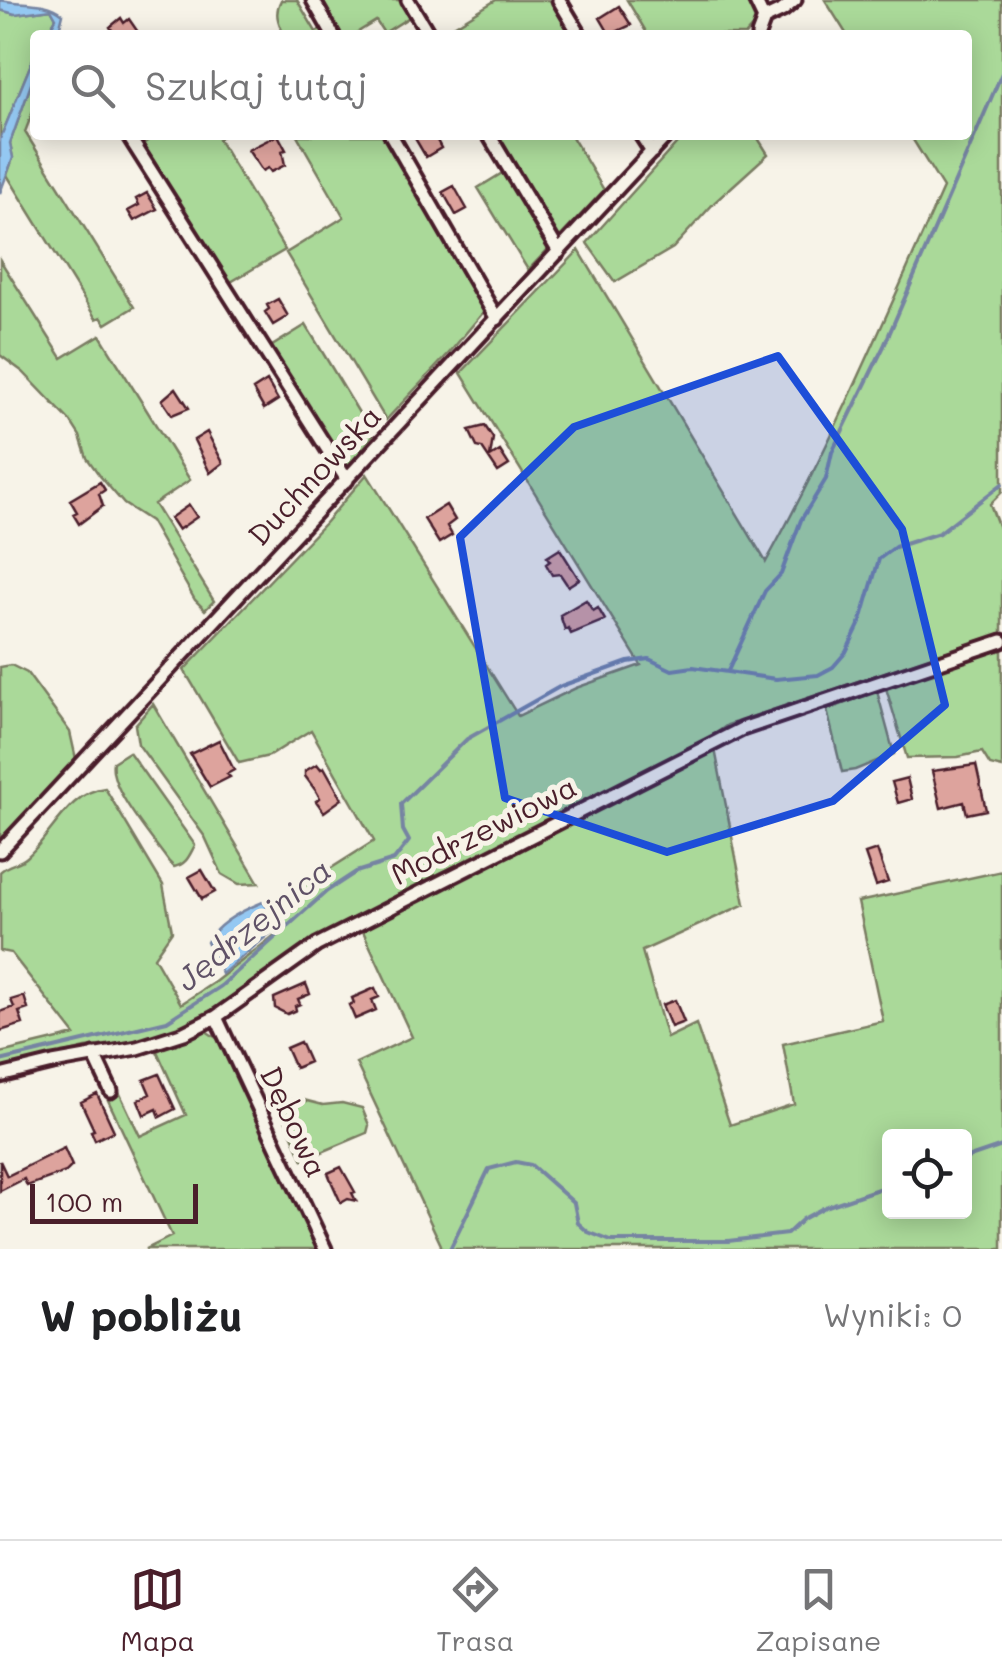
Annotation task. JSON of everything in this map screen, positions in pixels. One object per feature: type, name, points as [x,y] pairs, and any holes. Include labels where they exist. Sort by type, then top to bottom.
[{"type":"street","points":[[313,0],[330,30]]},
{"type":"street","points":[[408,0],[425,30]]},
{"type":"street","points":[[559,0],[577,30]]},
{"type":"street","points":[[755,0],[764,19]]},
{"type":"street","points":[[760,30],[764,19],[795,0]]},
{"type":"street","points":[[131,140],[347,480]]},
{"type":"street","points":[[394,140],[498,319]]},
{"type":"street","points":[[492,140],[559,252]]},
{"type":"street","points":[[644,140],[652,152]]},
{"type":"street","name":"Duchnowska","points":[[0,851],[663,140]]},
{"type":"street","name":"Modrzewiowa","points":[[0,1076],[163,1041],[216,1017],[317,945],[731,734],[1002,641]]},
{"type":"street","name":"Dębowa","points":[[216,1017],[325,1249]]},
{"type":"street","points":[[94,1055],[111,1091]]},
{"type":"highlighted area","points":[[778,356],[902,529],[945,705],[833,801],[667,852],[505,798],[460,537],[574,427]]},
{"type":"green space","points":[[281,0],[297,0],[315,30],[282,30],[278,9]]},
{"type":"green space","points":[[319,0],[401,0],[411,16],[389,30],[382,30],[376,21],[361,30],[336,30]]},
{"type":"green space","points":[[496,0],[550,0],[568,30],[447,30]]},
{"type":"green space","points":[[627,0],[748,0],[757,15],[750,30],[645,30]]},
{"type":"green space","points":[[825,0],[1002,0],[1002,492],[990,504],[1002,536],[1002,633],[727,725],[703,743],[404,891],[300,950],[192,1023],[158,1038],[86,1048],[0,1069],[0,1053],[75,1035],[11,953],[0,951],[0,872],[27,857],[81,797],[105,788],[163,885],[172,931],[154,957],[181,1004],[285,927],[273,905],[374,841],[311,730],[269,756],[239,763],[184,670],[367,474],[518,716],[576,688],[641,665],[461,373],[579,250],[766,562],[837,424],[943,188],[913,140],[972,140],[972,30],[844,30]]},
{"type":"green space","points":[[51,9],[56,18],[49,30],[30,30],[30,66],[0,139],[0,10],[15,14]]},
{"type":"green space","points":[[30,87],[30,119],[25,132],[134,307],[106,324],[101,317],[96,319],[7,175],[13,158],[10,143]]},
{"type":"green space","points":[[149,140],[219,140],[285,250],[229,283],[143,144]]},
{"type":"green space","points":[[300,140],[388,140],[486,309],[386,420],[286,253],[344,217]]},
{"type":"green space","points":[[495,140],[574,140],[604,190],[556,241]]},
{"type":"green space","points":[[680,140],[759,140],[768,154],[715,202],[673,248],[615,282],[587,243]]},
{"type":"green space","points":[[504,172],[550,247],[528,270],[478,188]]},
{"type":"green space","points":[[0,260],[62,358],[100,335],[190,480],[154,504],[214,601],[205,610],[195,600],[150,521],[124,504],[87,458],[71,422],[23,372],[0,355]]},
{"type":"green space","points":[[306,325],[373,436],[347,468],[342,466],[269,348]]},
{"type":"green space","points":[[1002,649],[1002,768],[990,765],[982,752],[958,757],[907,758],[886,688]]},
{"type":"green space","points":[[11,665],[27,673],[70,732],[76,759],[0,840],[0,667]]},
{"type":"green space","points":[[877,691],[894,754],[842,772],[827,710]]},
{"type":"green space","points":[[153,704],[259,883],[239,884],[222,874],[205,837],[138,744],[135,725]]},
{"type":"green space","points":[[715,749],[745,904],[642,951],[667,1038],[696,1024],[730,1125],[794,1104],[783,1044],[883,1021],[858,902],[1002,871],[1002,1249],[440,1249],[356,1063],[412,1037],[362,929],[424,895],[515,854]]},
{"type":"green space","points":[[129,752],[195,845],[178,866],[169,862],[117,785],[113,762]]},
{"type":"green space","points":[[203,1029],[218,1039],[317,1249],[146,1249],[172,1236],[108,1100],[120,1094],[140,1136],[186,1115],[157,1051]]},
{"type":"green space","points":[[296,1098],[362,1108],[369,1125],[367,1133],[303,1160],[285,1119],[287,1102]]},
{"type":"water","points":[[0,0],[41,5],[56,10],[63,14],[59,30],[49,30],[56,18],[51,9],[15,14],[0,10]]},
{"type":"water","points":[[30,66],[30,87],[10,143],[13,158],[0,193],[0,139]]},
{"type":"water","points":[[263,902],[275,929],[222,974],[207,942],[224,923]]},
{"type":"building","points":[[619,6],[631,25],[607,30],[600,18]]},
{"type":"building","points":[[121,18],[124,23],[129,19],[137,30],[112,30],[110,27]]},
{"type":"building","points":[[268,140],[281,140],[286,150],[282,151],[285,165],[271,172],[268,168],[262,171],[248,150]]},
{"type":"building","points":[[416,140],[437,140],[441,148],[426,157]]},
{"type":"building","points":[[454,186],[467,209],[456,215],[443,192]]},
{"type":"building","points":[[147,193],[157,209],[134,221],[128,211],[139,205],[136,199]]},
{"type":"building","points":[[278,299],[288,316],[273,325],[265,312],[269,309],[267,305]]},
{"type":"building","points":[[267,381],[278,400],[264,409],[253,390]]},
{"type":"building","points":[[176,388],[189,408],[172,415],[162,400]]},
{"type":"building","points":[[485,426],[493,438],[490,457],[500,451],[509,465],[498,472],[482,448],[477,447],[469,430]]},
{"type":"building","points":[[207,432],[223,463],[210,473],[194,440]]},
{"type":"building","points":[[100,482],[105,490],[99,494],[103,506],[79,524],[70,500]]},
{"type":"building","points":[[189,505],[197,517],[178,530],[170,518]]},
{"type":"building","points":[[446,505],[455,520],[447,526],[452,535],[439,543],[424,519]]},
{"type":"building","points":[[560,549],[579,579],[568,586],[560,574],[552,575],[546,564],[550,561],[547,557]]},
{"type":"building","points":[[586,600],[593,611],[598,608],[605,620],[571,634],[568,628],[565,630],[560,615]]},
{"type":"building","points":[[219,740],[234,770],[227,774],[230,777],[210,787],[190,754]]},
{"type":"building","points":[[317,764],[321,769],[324,767],[342,799],[324,812],[305,776],[305,771]]},
{"type":"building","points":[[976,765],[986,810],[967,814],[964,802],[941,808],[932,771]]},
{"type":"building","points":[[907,778],[912,799],[898,803],[892,782]]},
{"type":"building","points":[[877,850],[888,882],[876,886],[865,854]]},
{"type":"building","points":[[202,870],[215,892],[202,899],[189,877]]},
{"type":"building","points":[[306,984],[310,994],[298,999],[296,1010],[287,1014],[275,1008],[274,998]]},
{"type":"building","points":[[375,988],[379,997],[372,1000],[376,1010],[355,1019],[349,1005],[354,1003],[352,998]]},
{"type":"building","points":[[24,996],[28,1009],[19,1012],[23,1024],[0,1031],[0,1012],[14,1007],[11,1000]]},
{"type":"building","points":[[675,1000],[684,1022],[671,1027],[662,1005]]},
{"type":"building","points":[[300,1042],[309,1062],[295,1068],[286,1048]]},
{"type":"building","points":[[159,1074],[175,1109],[160,1117],[157,1109],[144,1115],[138,1100],[150,1094],[144,1080]]},
{"type":"building","points":[[97,1094],[114,1131],[95,1140],[81,1102]]},
{"type":"building","points":[[64,1148],[72,1166],[66,1172],[27,1186],[24,1179],[0,1191],[0,1161],[7,1176]]},
{"type":"building","points":[[341,1167],[356,1201],[348,1199],[341,1203],[332,1183],[328,1173]]},
{"type":"waterway","points":[[728,671],[765,591],[781,574],[801,520],[826,479],[832,452],[884,346],[1002,73]]},
{"type":"waterway","name":"Jędrzejnica","points":[[0,1061],[167,1021],[221,986],[327,891],[356,872],[394,860],[409,841],[403,830],[401,804],[467,739],[561,686],[628,662],[649,659],[672,670],[693,667],[776,679],[818,675],[833,667],[846,652],[861,621],[879,559],[895,547],[939,533],[1002,484]]},
{"type":"waterway","points":[[972,1156],[1002,1146]]},
{"type":"waterway","points":[[450,1249],[489,1169],[516,1162],[531,1165],[574,1203],[578,1223],[588,1232],[611,1241],[728,1241],[787,1234],[825,1207],[882,1188]]}]
